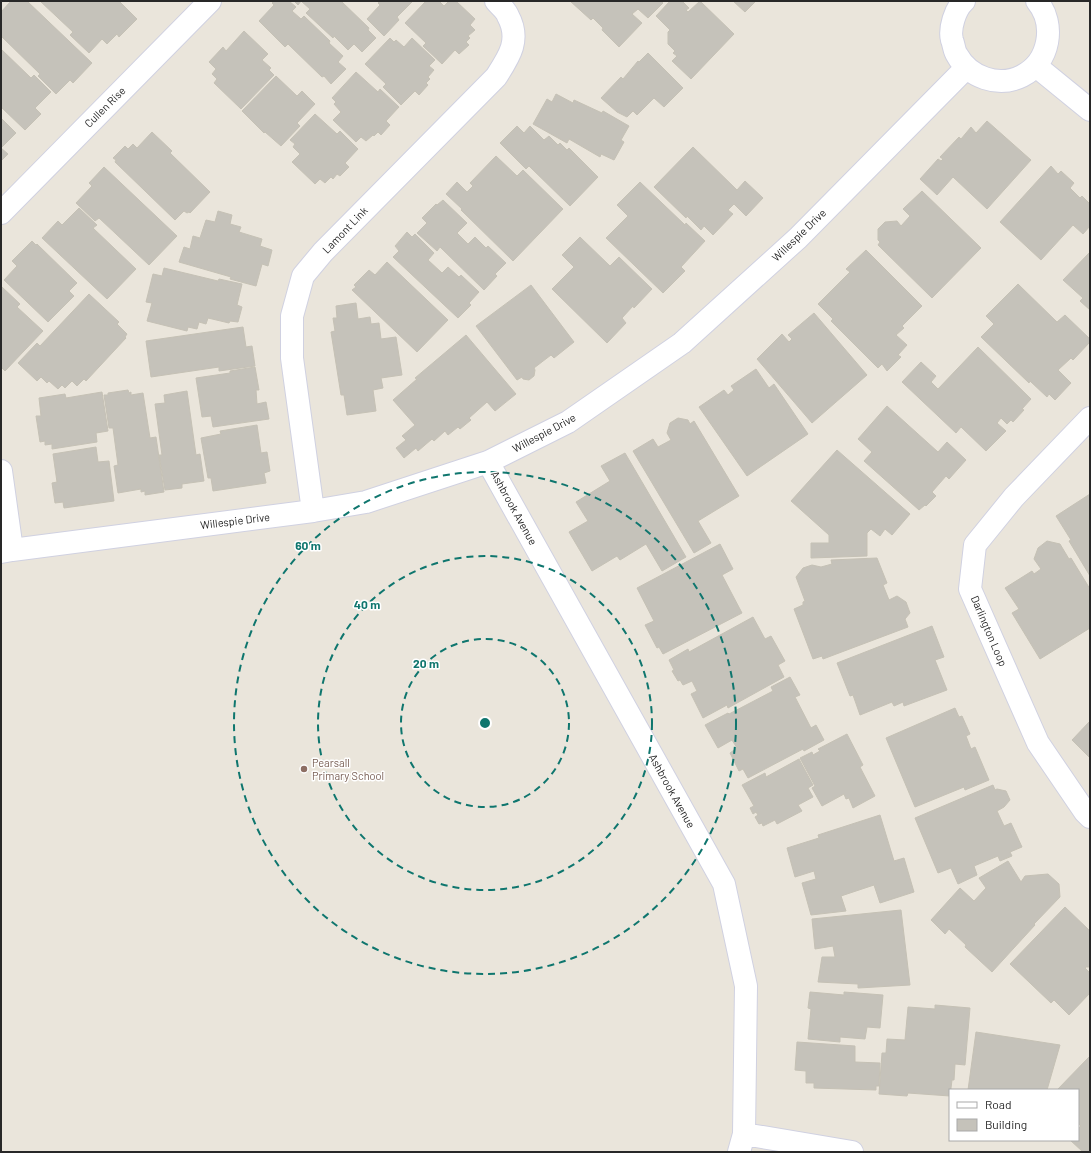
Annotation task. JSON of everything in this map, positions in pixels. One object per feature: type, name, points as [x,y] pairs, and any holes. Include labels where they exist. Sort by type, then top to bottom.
[{"type":"street","name":"Cullen Rise","points":[[1,213],[210,1]]},
{"type":"street","name":"Lamont Link","points":[[313,511],[292,358],[292,316],[303,276],[323,252],[496,77],[510,55],[514,36],[508,15],[496,1]]},
{"type":"street","points":[[962,2],[953,21],[952,38],[956,54],[966,68],[973,74],[989,80],[1006,81],[1022,76],[1036,66],[1043,55],[1049,39],[1048,22],[1041,7],[1036,1]]},
{"type":"street","points":[[1036,66],[1090,110]]},
{"type":"street","name":"Willespie Drive","points":[[6,551],[313,511],[366,502],[488,462],[568,422],[682,343],[798,238],[966,68]]},
{"type":"street","name":"Darlington Loop","points":[[1090,418],[1014,497],[975,546],[970,589],[1038,743],[1085,812],[1090,817]]},
{"type":"street","name":"Ashbrook Avenue","points":[[488,462],[724,884],[746,986],[742,1143]]},
{"type":"street","points":[[1,471],[6,551]]},
{"type":"street","points":[[742,1143],[852,1152]]},
{"type":"building","points":[[11,1],[27,1],[92,63],[73,83],[70,80],[56,94],[38,76],[40,74],[1,36],[1,12]]},
{"type":"building","points":[[40,1],[119,1],[137,19],[119,37],[117,34],[107,44],[102,39],[89,53],[70,35],[73,32]]},
{"type":"building","points":[[274,1],[289,1],[296,7],[292,11],[301,19],[304,16],[343,56],[338,62],[346,69],[331,84],[288,44],[285,47],[259,21],[274,5],[272,3]]},
{"type":"building","points":[[294,1],[301,1],[298,5]]},
{"type":"building","points":[[301,1],[341,1],[369,28],[368,30],[376,38],[362,52],[354,44],[348,50],[334,36],[333,38],[306,13],[310,9]]},
{"type":"building","points":[[380,1],[413,1],[397,17],[399,20],[384,36],[367,19],[380,5],[378,3]]},
{"type":"building","points":[[426,1],[439,1],[444,6],[449,1],[456,1],[475,19],[470,25],[475,30],[468,36],[470,38],[466,42],[469,45],[459,54],[455,50],[442,64],[423,46],[426,43],[405,23]]},
{"type":"building","points":[[570,1],[661,1],[663,3],[648,18],[638,9],[632,14],[642,23],[619,47],[602,30],[603,28],[593,18],[591,20]]},
{"type":"building","points":[[670,1],[682,1],[689,8],[686,10],[688,12],[700,1],[734,34],[691,79],[672,61],[677,56],[673,53],[675,51],[668,44],[668,32],[670,30],[656,16]]},
{"type":"building","points":[[733,1],[756,1],[745,12]]},
{"type":"building","points":[[244,31],[268,54],[262,60],[271,68],[269,70],[274,75],[241,109],[214,83],[217,79],[212,74],[216,69],[209,62],[223,47],[226,51]]},
{"type":"building","points":[[390,38],[394,42],[396,40],[404,47],[412,38],[435,60],[429,66],[434,70],[428,77],[430,79],[426,83],[428,85],[419,95],[415,91],[401,105],[383,87],[386,84],[365,64]]},
{"type":"building","points":[[1,49],[31,78],[34,75],[51,92],[35,108],[41,114],[25,130],[1,107]]},
{"type":"building","points":[[648,53],[683,88],[664,107],[654,98],[637,115],[633,111],[627,117],[617,112],[601,98],[621,77],[623,79],[638,61],[639,62]]},
{"type":"building","points":[[356,72],[378,92],[380,89],[399,107],[386,121],[390,125],[381,135],[378,132],[366,141],[361,137],[356,142],[333,120],[341,112],[334,104],[336,102],[332,98]]},
{"type":"building","points":[[276,76],[297,96],[302,91],[315,104],[297,123],[300,126],[281,146],[265,132],[264,133],[242,111]]},
{"type":"building","points":[[556,94],[573,103],[574,100],[602,113],[603,111],[629,126],[621,140],[624,142],[614,160],[601,154],[600,157],[569,139],[567,143],[533,124],[547,99],[552,102]]},
{"type":"building","points":[[315,114],[337,134],[340,131],[358,149],[345,163],[349,167],[340,176],[337,174],[333,179],[331,177],[325,183],[320,179],[315,184],[292,162],[300,154],[293,147],[295,144],[290,140]]},
{"type":"building","points":[[1,118],[16,133],[1,148]]},
{"type":"building","points":[[987,121],[1031,160],[987,209],[953,177],[937,195],[920,179],[938,159],[941,161],[943,159],[940,157],[959,137],[961,139],[971,127],[976,133]]},
{"type":"building","points":[[517,126],[524,133],[530,126],[544,140],[549,136],[558,145],[560,143],[567,150],[569,148],[598,177],[570,206],[529,166],[526,169],[500,143]]},
{"type":"building","points":[[152,132],[172,151],[170,153],[210,192],[190,213],[184,211],[175,220],[115,162],[116,160],[113,158],[125,146],[128,149],[133,144],[137,148]]},
{"type":"building","points":[[693,147],[737,190],[745,181],[763,198],[746,216],[734,204],[728,210],[733,214],[713,235],[704,226],[701,230],[687,216],[686,218],[654,187]]},
{"type":"building","points":[[1,148],[8,154],[1,161]]},
{"type":"building","points":[[496,156],[517,176],[523,170],[563,209],[513,261],[446,194],[457,182],[467,192],[473,186],[470,183]]},
{"type":"building","points":[[1051,166],[1058,174],[1061,171],[1074,183],[1070,188],[1080,198],[1082,196],[1090,204],[1090,226],[1083,234],[1073,225],[1041,260],[1000,222]]},
{"type":"building","points":[[104,167],[177,236],[149,265],[99,218],[95,221],[76,203],[92,186],[89,183]]},
{"type":"building","points":[[640,182],[685,225],[686,223],[705,241],[681,267],[685,271],[663,293],[606,238],[628,216],[617,205]]},
{"type":"building","points":[[922,191],[981,248],[932,298],[878,245],[880,242],[878,240],[878,229],[885,222],[897,221],[901,226],[910,216],[903,209]]},
{"type":"building","points":[[443,200],[467,223],[457,233],[468,244],[475,237],[486,248],[488,246],[506,263],[495,274],[497,276],[484,290],[440,247],[437,251],[417,233],[427,223],[422,218],[436,204],[437,205]]},
{"type":"building","points":[[79,208],[97,225],[93,228],[136,269],[107,299],[42,238],[58,221],[62,225]]},
{"type":"building","points":[[218,211],[232,215],[230,224],[241,227],[239,232],[262,239],[260,246],[272,250],[268,266],[262,264],[256,286],[179,262],[184,247],[190,249],[193,236],[200,238],[206,220],[215,222]]},
{"type":"building","points":[[407,232],[412,237],[415,234],[434,253],[428,260],[442,273],[448,267],[459,277],[461,275],[479,292],[469,303],[471,305],[458,318],[393,257],[399,251],[395,246]]},
{"type":"building","points":[[580,237],[610,266],[619,257],[652,289],[622,318],[626,323],[607,343],[552,289],[574,267],[562,255]]},
{"type":"building","points":[[32,241],[36,245],[37,244],[77,283],[69,291],[74,296],[48,322],[4,280],[17,266],[12,261]]},
{"type":"building","points":[[866,250],[922,306],[902,326],[904,328],[896,335],[907,345],[898,355],[901,357],[887,371],[882,364],[878,368],[831,321],[833,319],[818,304],[850,272],[846,269]]},
{"type":"building","points":[[1090,252],[1090,310],[1080,301],[1083,298],[1063,280]]},
{"type":"building","points":[[387,262],[448,320],[417,352],[352,290],[356,287],[354,285],[369,270],[375,275]]},
{"type":"building","points":[[164,268],[218,281],[219,279],[242,284],[237,305],[242,307],[238,322],[230,321],[229,323],[208,318],[206,324],[199,322],[197,329],[188,327],[187,331],[147,321],[152,303],[146,302],[153,274],[162,276]]},
{"type":"building","points":[[1018,284],[1057,322],[1065,315],[1090,339],[1090,342],[1073,360],[1071,358],[1058,370],[1071,383],[1055,400],[1049,394],[1047,397],[1030,381],[1029,383],[981,337],[994,324],[986,316]]},
{"type":"building","points":[[531,285],[574,342],[554,358],[551,355],[534,368],[534,376],[529,380],[523,379],[522,377],[517,380],[476,326]]},
{"type":"building","points":[[2,287],[20,304],[17,307],[43,331],[5,371],[1,367]]},
{"type":"building","points":[[89,294],[119,322],[117,324],[127,334],[125,337],[126,338],[86,381],[84,379],[77,386],[72,381],[65,388],[62,385],[58,389],[49,381],[47,383],[41,377],[37,381],[18,363],[37,343],[40,346]]},
{"type":"building","points":[[356,303],[358,319],[370,317],[371,324],[379,323],[381,339],[396,337],[402,375],[381,378],[383,388],[373,390],[376,411],[347,415],[344,395],[341,395],[331,332],[335,331],[333,318],[337,318],[336,306]]},
{"type":"building","points":[[814,313],[867,375],[812,423],[757,359],[782,334],[789,342],[792,339],[788,335]]},
{"type":"building","points":[[243,327],[246,347],[252,346],[255,366],[219,371],[219,367],[151,377],[146,341]]},
{"type":"building","points":[[466,335],[516,394],[495,411],[487,402],[469,418],[471,420],[460,429],[458,427],[448,435],[445,431],[434,441],[432,439],[418,451],[416,448],[404,458],[396,448],[406,440],[402,436],[415,425],[393,400],[417,379],[415,378]]},
{"type":"building","points":[[978,347],[1031,399],[1022,409],[1024,410],[1013,422],[1011,420],[1007,424],[1001,418],[997,423],[1006,431],[986,451],[961,427],[956,433],[902,382],[921,362],[936,376],[931,382],[938,389]]},
{"type":"building","points":[[255,367],[259,390],[256,390],[257,404],[266,402],[269,419],[213,427],[211,416],[202,417],[196,378],[230,373],[230,371]]},
{"type":"building","points":[[756,369],[769,388],[774,384],[808,434],[747,476],[699,407],[724,390],[728,395],[734,390],[731,386]]},
{"type":"building","points":[[128,390],[129,393],[131,392],[131,395],[143,393],[150,438],[156,437],[164,492],[145,495],[145,491],[141,492],[141,489],[118,493],[114,466],[118,465],[113,428],[109,428],[104,395]]},
{"type":"building","points":[[187,391],[196,455],[200,454],[204,481],[182,484],[182,488],[165,490],[159,455],[162,455],[155,404],[165,403],[164,395]]},
{"type":"building","points":[[102,392],[108,431],[96,433],[97,442],[52,449],[52,444],[45,445],[45,441],[40,442],[36,416],[41,416],[39,398],[65,394],[66,398]]},
{"type":"building","points":[[887,406],[938,452],[947,442],[966,460],[949,479],[946,476],[932,492],[936,496],[926,506],[925,505],[919,510],[864,461],[872,452],[858,439]]},
{"type":"building","points":[[678,418],[688,420],[690,424],[694,421],[739,496],[698,521],[711,543],[694,553],[633,451],[653,439],[658,447],[671,440],[667,433],[670,423]]},
{"type":"building","points":[[257,425],[261,453],[267,452],[270,471],[264,473],[266,483],[213,491],[211,478],[208,478],[201,438],[221,434],[220,431]]},
{"type":"building","points":[[96,447],[98,462],[109,461],[114,501],[64,508],[63,502],[55,503],[52,483],[57,482],[53,454]]},
{"type":"building","points":[[837,450],[910,514],[892,535],[885,529],[880,536],[871,529],[867,533],[867,556],[811,558],[811,543],[829,543],[829,535],[791,501]]},
{"type":"building","points":[[625,453],[686,557],[662,571],[646,544],[620,560],[617,556],[592,571],[569,532],[588,521],[576,502],[610,481],[601,466]]},
{"type":"building","points":[[1090,494],[1090,576],[1069,541],[1071,540],[1056,516]]},
{"type":"building","points":[[1047,541],[1060,544],[1069,559],[1071,558],[1090,589],[1090,628],[1040,659],[1012,613],[1019,609],[1005,588],[1032,571],[1034,574],[1041,569],[1034,559],[1038,548]]},
{"type":"building","points":[[720,544],[733,569],[722,575],[742,613],[663,654],[659,647],[657,648],[645,625],[654,621],[637,588]]},
{"type":"building","points":[[877,558],[887,583],[883,585],[889,600],[897,596],[906,602],[910,613],[905,619],[908,627],[823,659],[822,656],[813,659],[794,609],[803,605],[803,602],[805,601],[796,577],[803,568],[812,565],[821,567],[832,564],[831,560]]},
{"type":"building","points":[[753,617],[765,639],[771,636],[785,661],[778,665],[784,677],[728,708],[727,705],[703,718],[691,694],[697,691],[692,681],[683,685],[680,680],[678,681],[672,671],[674,670],[669,660],[688,649],[689,652]]},
{"type":"building","points":[[932,626],[944,657],[935,660],[947,690],[904,706],[903,702],[894,706],[892,702],[860,715],[853,695],[850,696],[837,663]]},
{"type":"building","points":[[790,677],[800,695],[795,697],[811,728],[816,725],[824,740],[804,751],[803,749],[748,778],[743,769],[739,771],[730,753],[737,748],[732,740],[718,748],[705,725],[773,691],[771,687]]},
{"type":"building","points":[[955,708],[959,717],[962,716],[970,734],[966,736],[971,749],[975,747],[989,780],[965,790],[964,787],[915,807],[886,738]]},
{"type":"building","points":[[1090,721],[1090,758],[1072,740]]},
{"type":"building","points":[[847,734],[863,765],[860,767],[875,796],[853,808],[849,798],[846,799],[844,794],[822,806],[812,788],[815,786],[800,758],[812,752],[813,755],[820,751],[818,749]]},
{"type":"building","points":[[799,759],[813,785],[808,788],[813,797],[798,805],[802,811],[777,824],[775,820],[763,826],[762,823],[759,824],[755,817],[758,815],[756,812],[753,814],[750,808],[754,806],[742,785],[765,773],[766,777]]},
{"type":"building","points":[[993,785],[995,790],[1006,791],[1010,800],[1004,807],[997,811],[1004,826],[1011,823],[1022,847],[1010,852],[1012,856],[1000,861],[998,856],[974,866],[977,875],[958,884],[951,868],[938,873],[915,818]]},
{"type":"building","points":[[880,815],[894,861],[904,858],[914,892],[880,903],[874,885],[841,896],[846,911],[811,915],[802,883],[816,879],[814,871],[795,877],[787,848],[819,838],[818,835]]},
{"type":"building","points":[[1008,861],[1021,882],[1025,876],[1048,874],[1059,884],[1060,897],[992,972],[965,947],[966,945],[949,929],[945,934],[931,920],[960,888],[974,901],[986,888],[979,878]]},
{"type":"building","points":[[1065,907],[1090,931],[1090,967],[1085,968],[1090,973],[1090,993],[1069,1015],[1054,1000],[1051,1003],[1010,964]]},
{"type":"building","points":[[901,910],[910,985],[858,988],[858,984],[818,982],[822,957],[835,957],[833,946],[815,949],[812,919]]},
{"type":"building","points":[[810,992],[844,995],[844,992],[883,995],[880,1028],[867,1027],[865,1039],[840,1037],[840,1042],[808,1039],[811,1009],[808,1008]]},
{"type":"building","points":[[935,1005],[970,1008],[965,1065],[955,1064],[954,1080],[952,1080],[951,1089],[949,1089],[949,1096],[908,1093],[907,1096],[879,1094],[882,1053],[886,1053],[887,1039],[905,1040],[908,1007],[935,1009]]},
{"type":"building","points":[[976,1032],[1060,1045],[1047,1089],[968,1089]]},
{"type":"building","points":[[797,1042],[855,1046],[855,1062],[880,1063],[879,1086],[876,1086],[876,1090],[814,1088],[814,1083],[806,1083],[806,1071],[795,1070]]},
{"type":"building","points":[[1090,1056],[1090,1152],[1083,1152],[1071,1141],[1079,1141],[1079,1128],[1081,1126],[1079,1124],[1079,1089],[1058,1089]]},
{"type":"place","name":"Pearsall Primary School","points":[[304,769]]}]
